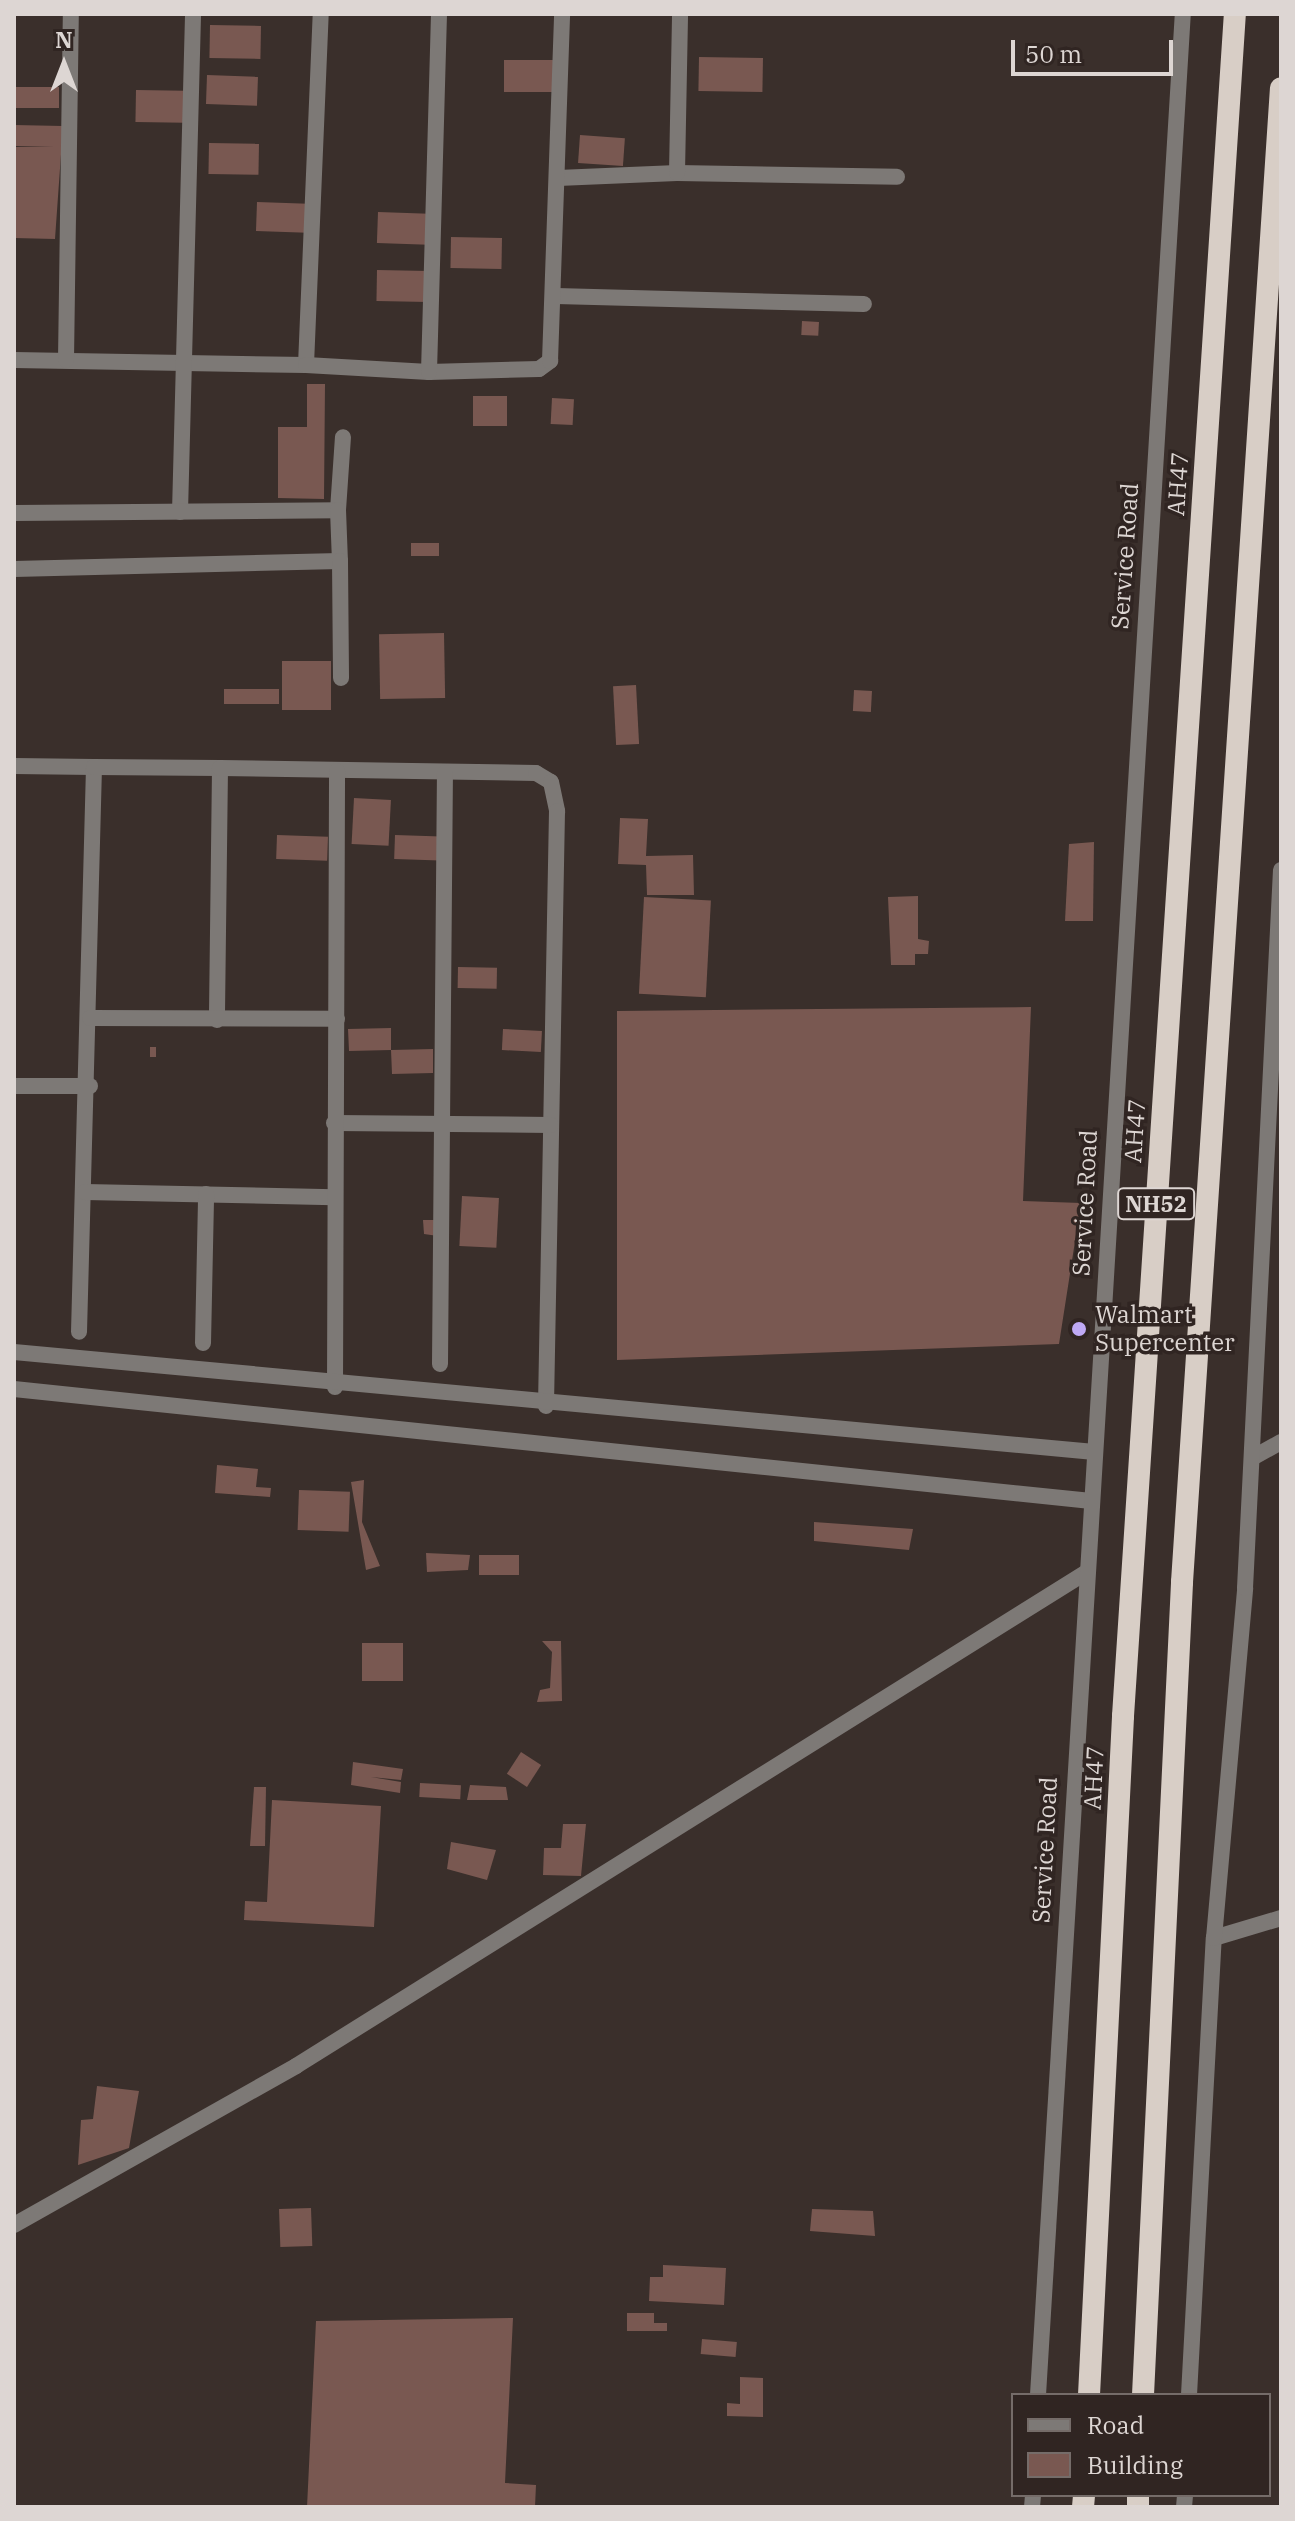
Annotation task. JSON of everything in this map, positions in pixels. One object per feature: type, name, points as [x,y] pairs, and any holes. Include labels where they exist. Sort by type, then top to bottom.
[{"type":"highway","name":"AH47","points":[[1089,2393],[1123,1716],[1235,14]]},
{"type":"highway","name":"NH52","points":[[1143,2393],[1185,1534],[1281,88]]},
{"type":"street","points":[[66,360],[71,14]]},
{"type":"street","points":[[180,512],[193,14]]},
{"type":"street","points":[[306,365],[321,14]]},
{"type":"street","points":[[429,372],[439,14]]},
{"type":"street","points":[[14,360],[306,365],[429,372],[539,369],[553,350],[562,14]]},
{"type":"street","points":[[677,173],[680,14]]},
{"type":"street","name":"Service Road","points":[[1038,2393],[1085,1573],[1183,14]]},
{"type":"street","points":[[558,178],[677,173],[897,177]]},
{"type":"street","points":[[556,296],[864,304]]},
{"type":"street","points":[[341,678],[338,510],[343,437]]},
{"type":"street","points":[[14,513],[338,510]]},
{"type":"street","points":[[14,569],[340,561]]},
{"type":"street","points":[[14,766],[536,773],[551,782],[557,811],[546,1406]]},
{"type":"street","points":[[79,1332],[90,1086],[94,767]]},
{"type":"street","points":[[217,1020],[220,768]]},
{"type":"street","points":[[335,1387],[337,771]]},
{"type":"street","points":[[440,1364],[445,773]]},
{"type":"street","points":[[1189,2393],[1214,1938],[1252,1458],[1274,1090],[1281,870]]},
{"type":"street","points":[[90,1018],[337,1019]]},
{"type":"street","points":[[14,1086],[90,1086]]},
{"type":"street","points":[[334,1123],[443,1127],[551,1125]]},
{"type":"street","points":[[85,1192],[334,1197]]},
{"type":"street","points":[[203,1343],[206,1194]]},
{"type":"street","points":[[14,1352],[335,1387],[1094,1452]]},
{"type":"street","points":[[14,1389],[1091,1501]]},
{"type":"street","points":[[1252,1458],[1281,1442]]},
{"type":"street","points":[[14,2225],[296,2066],[1085,1573]]},
{"type":"street","points":[[1214,1938],[1281,1918]]},
{"type":"building","points":[[210,25],[261,26],[260,59],[209,58]]},
{"type":"building","points":[[699,57],[763,58],[762,92],[698,91]]},
{"type":"building","points":[[504,60],[554,60],[554,92],[504,92]]},
{"type":"building","points":[[207,75],[258,77],[257,106],[206,104]]},
{"type":"building","points":[[14,87],[59,87],[59,108],[14,108]]},
{"type":"building","points":[[136,90],[185,91],[184,123],[135,122]]},
{"type":"building","points":[[14,125],[63,126],[55,239],[14,238],[14,147],[54,146],[14,146]]},
{"type":"building","points":[[580,135],[625,138],[623,166],[578,163]]},
{"type":"building","points":[[209,143],[259,144],[258,175],[208,174]]},
{"type":"building","points":[[257,202],[308,204],[307,233],[256,231]]},
{"type":"building","points":[[378,212],[429,214],[428,245],[377,243]]},
{"type":"building","points":[[451,237],[502,238],[501,269],[450,268]]},
{"type":"building","points":[[377,270],[429,271],[428,302],[376,301]]},
{"type":"building","points":[[802,321],[819,322],[818,336],[801,335]]},
{"type":"building","points":[[307,384],[325,384],[324,499],[278,498],[278,427],[307,427]]},
{"type":"building","points":[[473,396],[507,396],[507,426],[473,426]]},
{"type":"building","points":[[552,398],[574,399],[573,425],[551,424]]},
{"type":"building","points":[[411,543],[439,543],[439,556],[411,556]]},
{"type":"building","points":[[444,633],[445,698],[380,699],[379,634]]},
{"type":"building","points":[[282,661],[331,661],[331,710],[282,710]]},
{"type":"building","points":[[636,685],[639,744],[616,745],[613,686]]},
{"type":"building","points":[[224,689],[279,689],[279,704],[224,704]]},
{"type":"building","points":[[854,690],[872,691],[871,712],[853,711]]},
{"type":"building","points":[[354,798],[391,800],[389,846],[352,844]]},
{"type":"building","points":[[620,818],[648,819],[646,856],[693,855],[694,895],[647,895],[646,865],[618,864]]},
{"type":"building","points":[[277,835],[328,837],[327,861],[276,859]]},
{"type":"building","points":[[395,835],[441,837],[440,861],[394,859]]},
{"type":"building","points":[[1094,842],[1093,921],[1065,921],[1069,844]]},
{"type":"building","points":[[918,896],[918,939],[929,941],[928,954],[915,954],[915,965],[891,965],[888,897]]},
{"type":"building","points":[[644,897],[711,901],[706,997],[639,994]]},
{"type":"building","points":[[458,967],[497,968],[497,989],[458,988]]},
{"type":"building","points":[[1031,1007],[1023,1201],[1081,1203],[1059,1344],[617,1360],[617,1011]]},
{"type":"building","points":[[391,1028],[391,1050],[349,1051],[348,1029]]},
{"type":"building","points":[[503,1029],[542,1031],[541,1052],[502,1050]]},
{"type":"building","points":[[150,1047],[156,1047],[156,1057],[150,1057]]},
{"type":"building","points":[[433,1049],[433,1073],[392,1074],[391,1050]]},
{"type":"building","points":[[462,1196],[499,1198],[496,1248],[459,1246]]},
{"type":"building","points":[[423,1220],[438,1220],[438,1236],[424,1234]]},
{"type":"building","points":[[217,1465],[258,1469],[256,1487],[271,1488],[270,1497],[215,1493]]},
{"type":"building","points":[[364,1480],[362,1522],[380,1566],[366,1570],[351,1482]]},
{"type":"building","points":[[299,1490],[350,1492],[349,1532],[298,1530]]},
{"type":"building","points":[[814,1522],[913,1529],[909,1550],[814,1541]]},
{"type":"building","points":[[426,1553],[470,1555],[468,1570],[427,1572]]},
{"type":"building","points":[[479,1555],[519,1555],[519,1575],[479,1575]]},
{"type":"building","points":[[542,1641],[561,1641],[562,1701],[537,1702],[540,1690],[550,1688],[552,1652]]},
{"type":"building","points":[[362,1643],[403,1643],[403,1681],[362,1681]]},
{"type":"building","points":[[521,1752],[541,1765],[527,1787],[507,1774]]},
{"type":"building","points":[[353,1762],[403,1769],[401,1780],[371,1777],[401,1782],[400,1793],[351,1785]]},
{"type":"building","points":[[420,1783],[461,1785],[460,1799],[419,1797]]},
{"type":"building","points":[[470,1785],[506,1787],[508,1800],[467,1800]]},
{"type":"building","points":[[254,1787],[266,1787],[265,1846],[250,1846]]},
{"type":"building","points":[[272,1800],[381,1806],[374,1927],[244,1920],[245,1901],[267,1902]]},
{"type":"building","points":[[563,1824],[586,1824],[581,1876],[543,1875],[544,1848],[561,1848]]},
{"type":"building","points":[[451,1842],[496,1850],[487,1880],[447,1869]]},
{"type":"building","points":[[97,2086],[139,2091],[129,2148],[78,2165],[81,2120],[93,2119]]},
{"type":"building","points":[[311,2208],[312,2246],[280,2247],[279,2209]]},
{"type":"building","points":[[812,2209],[873,2211],[875,2236],[810,2231]]},
{"type":"building","points":[[663,2265],[726,2268],[724,2305],[649,2301],[650,2277],[663,2277]]},
{"type":"building","points":[[627,2313],[654,2313],[654,2323],[667,2323],[667,2331],[627,2331]]},
{"type":"building","points":[[513,2318],[505,2483],[536,2485],[535,2507],[307,2507],[316,2321]]},
{"type":"building","points":[[702,2339],[737,2342],[736,2357],[701,2354]]},
{"type":"building","points":[[740,2377],[763,2378],[763,2417],[727,2416],[727,2403],[740,2404]]},
{"type":"place","name":"Walmart Supercenter","points":[[1079,1329]]}]
